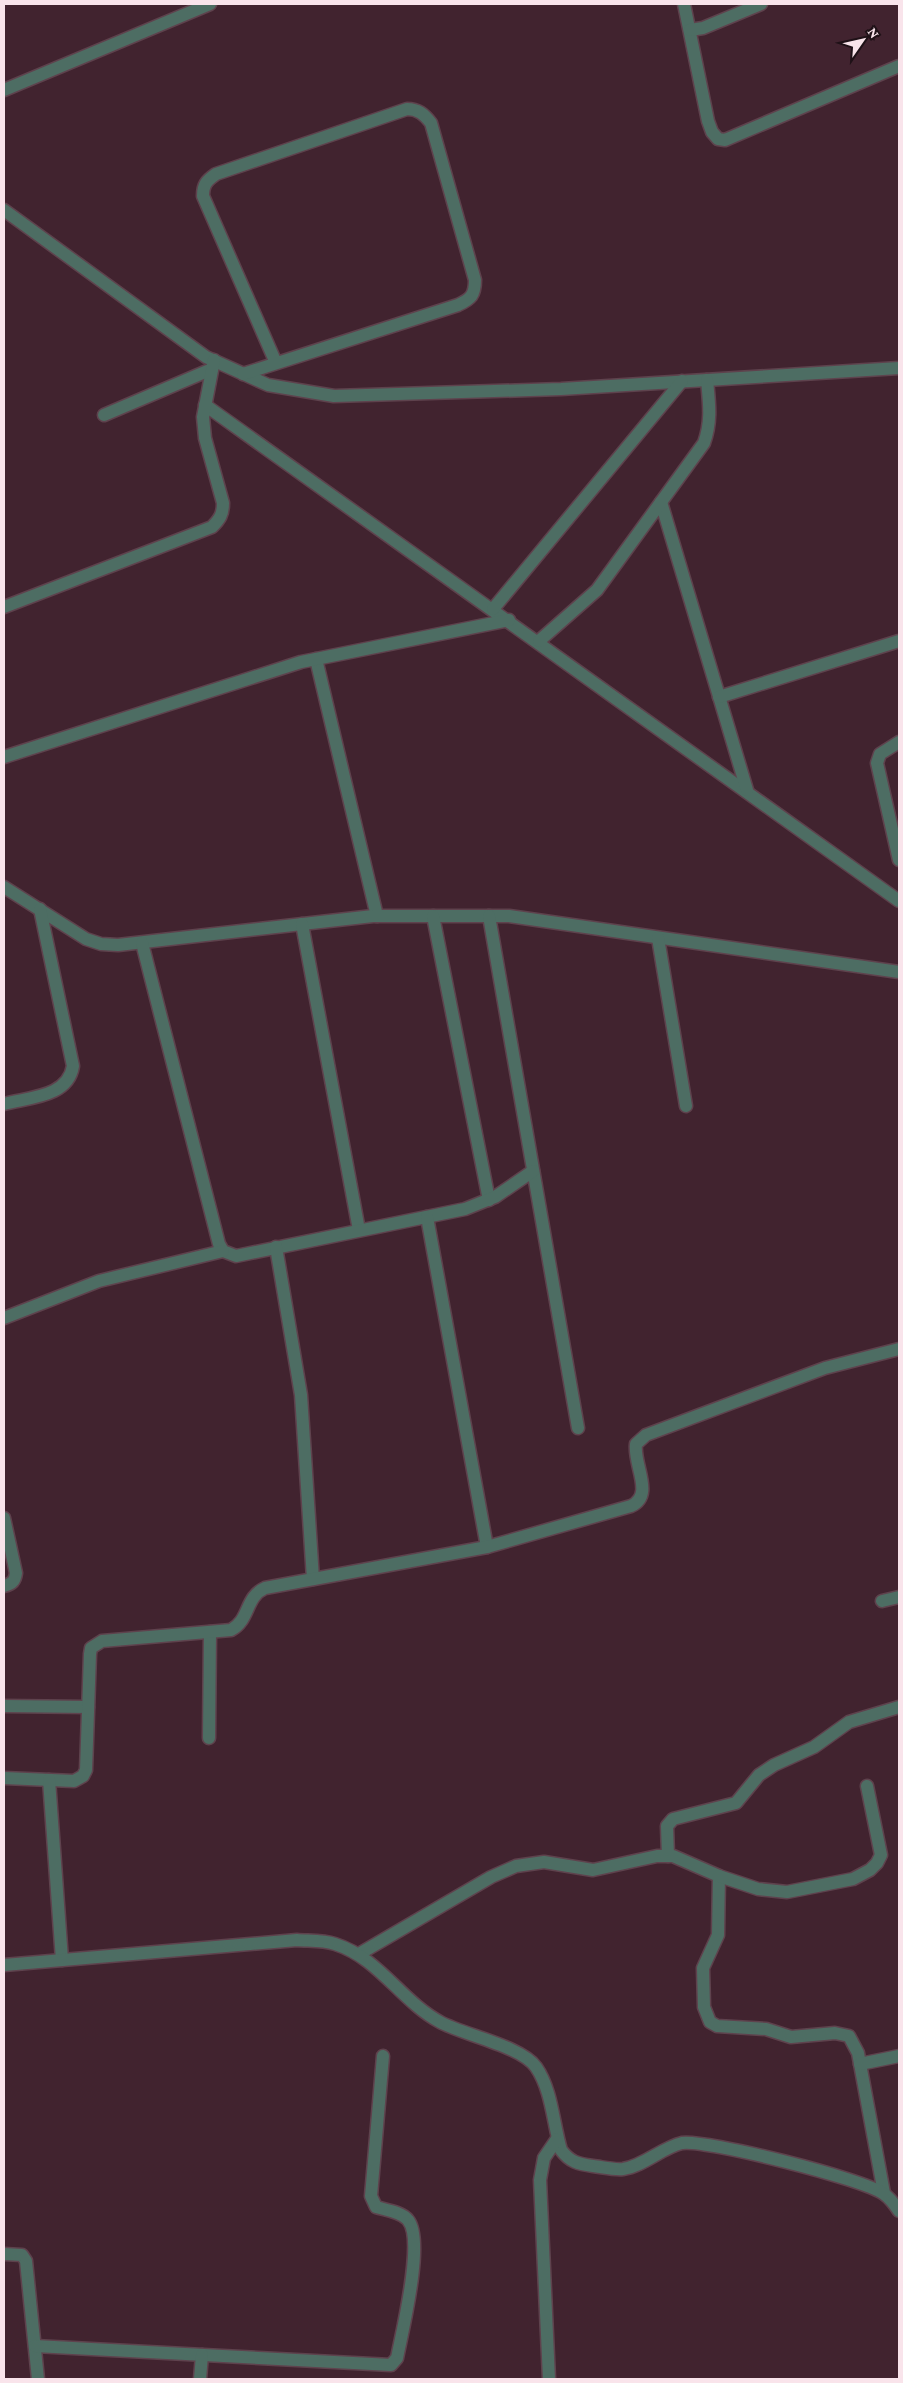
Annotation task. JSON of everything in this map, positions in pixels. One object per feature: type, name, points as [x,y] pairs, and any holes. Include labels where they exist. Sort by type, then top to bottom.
[{"type":"street","points":[[4,90],[210,4]]},
{"type":"street","points":[[684,4],[708,121],[712,132],[718,139],[725,140],[899,66]]},
{"type":"street","points":[[690,30],[703,28],[761,4]]},
{"type":"street","points":[[243,374],[458,305],[469,300],[475,292],[475,280],[431,123],[424,114],[416,110],[407,109],[216,174],[207,180],[203,187],[203,196],[276,363]]},
{"type":"street","points":[[4,210],[213,365],[243,374],[268,385],[334,396],[561,389],[899,368]]},
{"type":"street","points":[[4,607],[212,527],[218,521],[223,512],[223,503],[206,438],[205,405],[213,365]]},
{"type":"street","points":[[104,415],[213,365]]},
{"type":"street","points":[[539,641],[597,590],[704,442],[707,436],[711,413],[707,380]]},
{"type":"street","points":[[493,609],[682,381]]},
{"type":"street","points":[[205,405],[539,641],[899,901]]},
{"type":"street","points":[[661,502],[747,790]]},
{"type":"street","points":[[4,757],[282,667],[509,620]]},
{"type":"street","points":[[719,697],[899,641]]},
{"type":"street","points":[[316,659],[377,916]]},
{"type":"street","points":[[899,742],[880,754],[877,763],[899,860]]},
{"type":"street","points":[[4,887],[86,939],[101,944],[142,943],[377,916],[489,916],[529,919],[899,972]]},
{"type":"street","points":[[4,1104],[56,1090],[65,1085],[72,1076],[73,1066],[40,909]]},
{"type":"street","points":[[433,916],[489,1200]]},
{"type":"street","points":[[489,916],[578,1428]]},
{"type":"street","points":[[302,924],[359,1230]]},
{"type":"street","points":[[658,938],[686,1106]]},
{"type":"street","points":[[142,943],[219,1244],[223,1251]]},
{"type":"street","points":[[4,1318],[99,1281],[223,1251],[236,1256],[465,1209],[489,1200],[533,1171]]},
{"type":"street","points":[[427,1216],[488,1547]]},
{"type":"street","points":[[276,1247],[301,1395],[313,1579]]},
{"type":"street","points":[[4,1778],[74,1781],[83,1776],[86,1770],[90,1654],[95,1644],[102,1640],[231,1630],[243,1620],[257,1591],[488,1547],[639,1503],[643,1497],[643,1488],[635,1454],[636,1444],[646,1435],[825,1368],[899,1349]]},
{"type":"street","points":[[4,1518],[16,1573],[12,1584],[4,1586]]},
{"type":"street","points":[[882,1601],[899,1597]]},
{"type":"street","points":[[209,1738],[210,1632]]},
{"type":"street","points":[[4,1706],[88,1707]]},
{"type":"street","points":[[668,1856],[667,1826],[673,1819],[736,1804],[758,1776],[774,1765],[814,1747],[849,1722],[899,1707]]},
{"type":"street","points":[[49,1780],[62,1960]]},
{"type":"street","points":[[359,1954],[491,1878],[516,1866],[544,1862],[593,1870],[657,1856],[668,1856],[758,1889],[787,1892],[852,1879],[870,1870],[882,1855],[867,1786]]},
{"type":"street","points":[[719,1876],[718,1935],[703,1968],[704,2007],[710,2022],[717,2026],[766,2029],[791,2037],[835,2033],[848,2036],[854,2044],[860,2064],[884,2194]]},
{"type":"street","points":[[4,1965],[297,1940],[334,1944],[359,1954],[377,1967],[429,2016],[522,2054],[535,2066],[544,2083],[561,2150],[568,2159],[576,2164],[622,2169],[682,2143],[698,2143],[784,2162],[869,2187],[884,2194],[899,2211]]},
{"type":"street","points":[[35,2346],[391,2365],[397,2358],[414,2267],[414,2243],[413,2230],[409,2221],[402,2216],[376,2207],[371,2196],[384,2056]]},
{"type":"street","points":[[860,2064],[899,2056]]},
{"type":"street","points":[[549,2379],[540,2180],[544,2158],[558,2138]]},
{"type":"street","points":[[4,2254],[22,2255],[26,2260],[38,2379]]},
{"type":"street","points":[[200,2379],[202,2355]]}]
